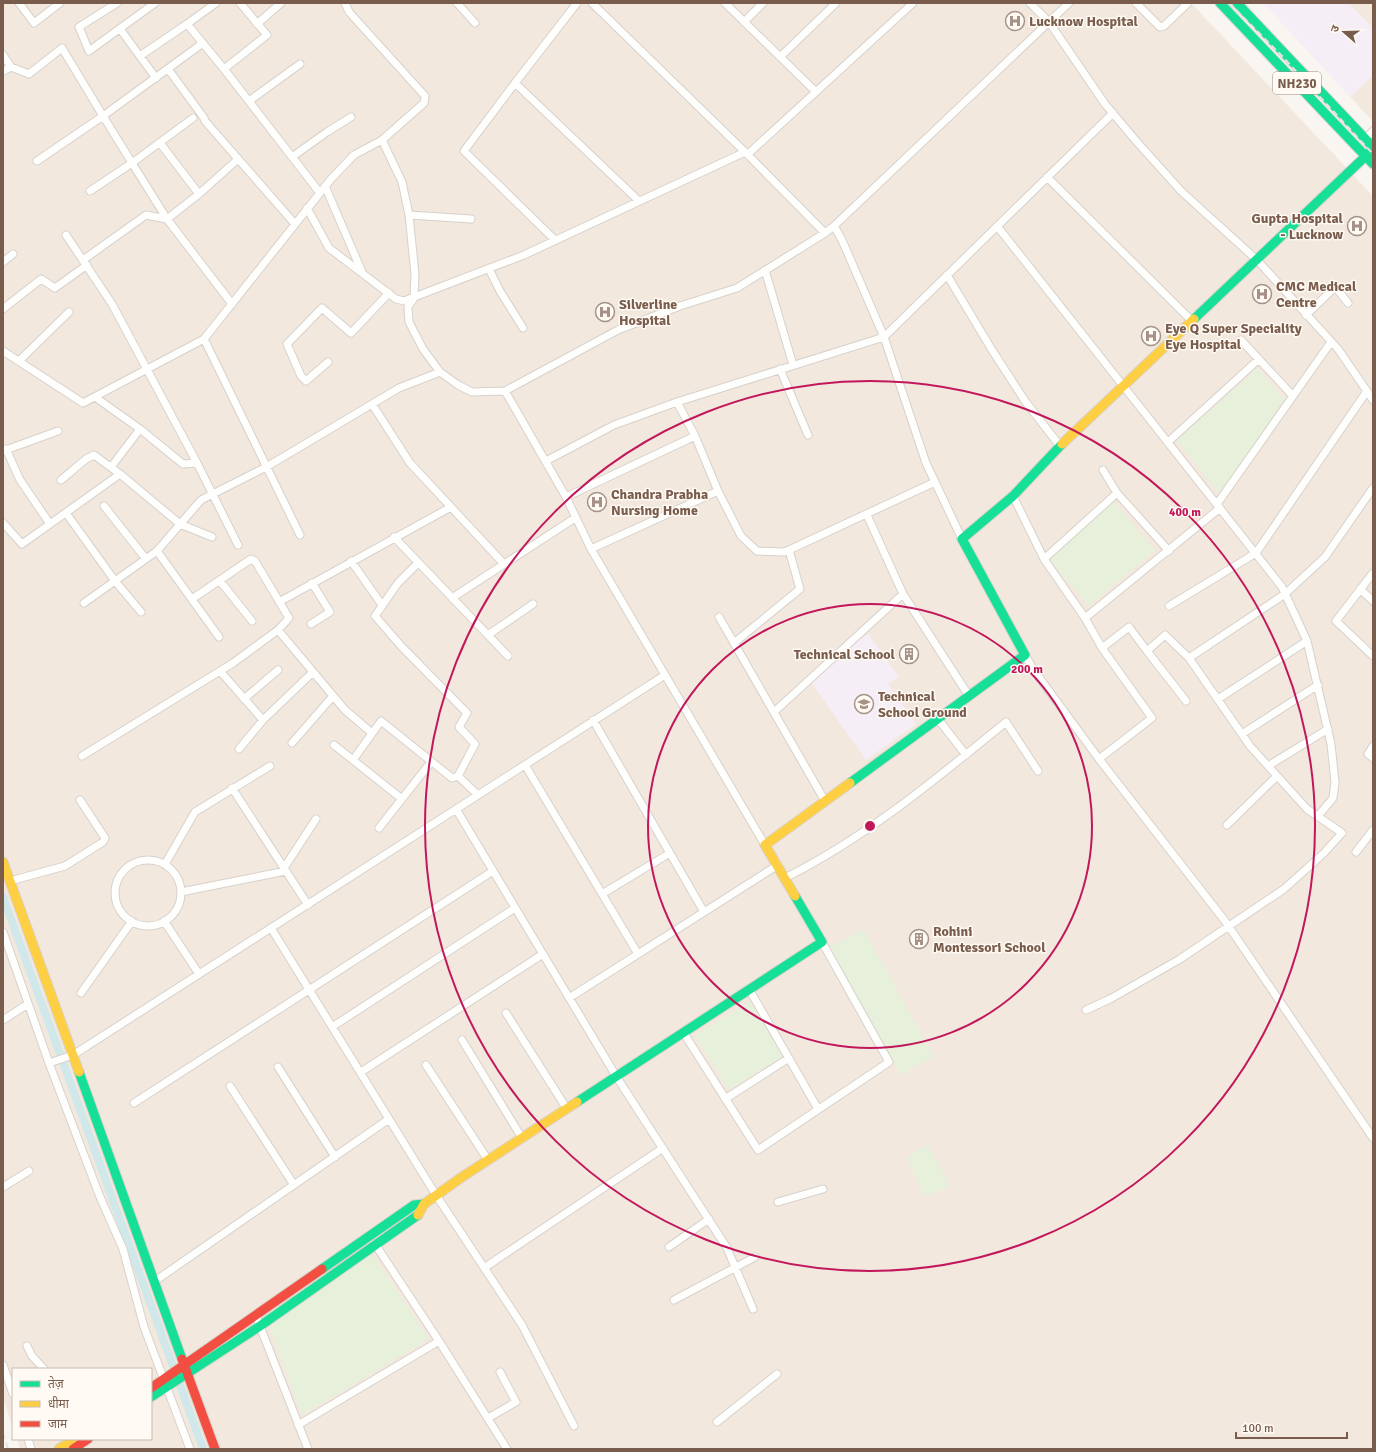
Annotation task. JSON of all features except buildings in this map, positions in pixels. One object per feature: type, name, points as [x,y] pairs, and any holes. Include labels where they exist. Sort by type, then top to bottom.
[{"type":"main road","name":"NH230","points":[[1220,3],[1373,164]]},
{"type":"main road","name":"NH230","points":[[1237,3],[1373,148]]},
{"type":"main road","points":[[184,1370],[260,1326],[420,1213],[424,1204],[436,1195],[822,942],[765,845],[1026,655],[962,539],[1013,496],[1060,446],[1373,148]]},
{"type":"main road","points":[[3,862],[71,1056],[155,1281],[184,1370],[215,1449]]},
{"type":"main road","points":[[152,1396],[166,1382],[256,1316],[414,1205],[424,1204]]},
{"type":"main road","points":[[152,1388],[166,1382]]},
{"type":"main road","points":[[59,1449],[73,1440]]},
{"type":"main road","points":[[73,1449],[86,1440]]},
{"type":"street","points":[[19,3],[34,23],[60,3]]},
{"type":"street","points":[[117,3],[79,28],[89,51],[154,3]]},
{"type":"street","points":[[140,56],[216,3]]},
{"type":"street","points":[[224,69],[266,35],[240,3]]},
{"type":"street","points":[[257,24],[281,3]]},
{"type":"street","points":[[3,351],[83,404],[204,339],[325,186],[354,155],[382,140],[424,103],[425,96],[349,12],[345,3]]},
{"type":"street","points":[[457,3],[475,23]]},
{"type":"street","points":[[555,240],[464,151],[577,3]]},
{"type":"street","points":[[592,3],[825,232]]},
{"type":"street","points":[[725,3],[816,92]]},
{"type":"street","points":[[744,22],[763,3]]},
{"type":"street","points":[[780,57],[836,3]]},
{"type":"street","points":[[307,208],[329,248],[400,300],[414,298],[488,269],[555,240],[746,153],[816,92],[913,3]]},
{"type":"street","points":[[1030,3],[1049,22],[1113,113],[1182,191],[1257,260],[1306,314],[1331,342],[1373,400]]},
{"type":"street","points":[[382,140],[402,182],[409,215],[414,274],[414,298],[408,307],[409,322],[423,349],[440,372],[472,392],[505,391],[618,330],[680,306],[737,288],[834,226],[1069,3]]},
{"type":"street","points":[[1136,3],[1160,27],[1164,26],[1184,5]]},
{"type":"street","points":[[187,24],[224,69],[320,193]]},
{"type":"street","points":[[120,28],[156,78]]},
{"type":"street","points":[[37,161],[103,116],[203,43]]},
{"type":"street","points":[[3,54],[10,67],[29,74],[62,48],[166,219],[232,304]]},
{"type":"street","points":[[248,101],[300,64]]},
{"type":"street","points":[[3,71],[10,67]]},
{"type":"street","points":[[168,69],[205,121],[237,160],[295,224]]},
{"type":"street","points":[[515,83],[639,201]]},
{"type":"street","points":[[546,461],[614,425],[677,402],[884,337],[1113,113]]},
{"type":"street","points":[[90,191],[132,163],[193,118]]},
{"type":"street","points":[[292,157],[327,132],[351,118]]},
{"type":"street","points":[[1366,139],[1373,132]]},
{"type":"street","points":[[160,143],[199,194]]},
{"type":"street","points":[[3,309],[41,279],[55,288],[85,262],[146,215],[166,219],[199,194],[237,160]]},
{"type":"street","points":[[1047,177],[1192,321]]},
{"type":"street","points":[[325,186],[363,272]]},
{"type":"street","points":[[409,215],[471,219]]},
{"type":"street","points":[[834,226],[842,240],[884,337],[926,463],[962,539]]},
{"type":"street","points":[[997,226],[1282,587],[1307,640],[1331,744],[1335,782],[1333,798],[1318,816]]},
{"type":"street","points":[[66,235],[112,304],[197,463],[238,545]]},
{"type":"street","points":[[3,262],[13,254]]},
{"type":"street","points":[[488,269],[524,328]]},
{"type":"street","points":[[766,270],[793,365]]},
{"type":"street","points":[[947,275],[992,350],[1017,388],[1060,446]]},
{"type":"street","points":[[1306,314],[1333,289],[1337,289],[1348,303]]},
{"type":"street","points":[[328,362],[306,381],[301,376],[287,344],[322,308],[351,333],[389,293]]},
{"type":"street","points":[[19,361],[69,312]]},
{"type":"street","points":[[204,339],[268,466],[300,535]]},
{"type":"street","points":[[1241,340],[1293,396]]},
{"type":"street","points":[[1085,618],[1169,551],[1218,506],[1331,342]]},
{"type":"street","points":[[1168,442],[1259,359]]},
{"type":"street","points":[[780,370],[808,435]]},
{"type":"street","points":[[84,603],[157,551],[201,500],[268,466],[399,388],[440,372]]},
{"type":"street","points":[[505,391],[566,497],[591,549],[765,845]]},
{"type":"street","points":[[1169,606],[1256,554],[1367,391]]},
{"type":"street","points":[[95,397],[140,429],[183,464],[197,463]]},
{"type":"street","points":[[677,402],[695,436],[718,491],[741,536],[758,551],[784,552],[867,515],[935,482]]},
{"type":"street","points":[[372,404],[410,463],[504,564]]},
{"type":"street","points":[[111,467],[140,429]]},
{"type":"street","points":[[50,524],[20,480],[4,450],[58,431]]},
{"type":"street","points":[[566,497],[695,436]]},
{"type":"street","points":[[62,480],[86,459],[94,455],[120,474],[180,524],[212,537]]},
{"type":"street","points":[[1104,470],[1116,493],[1169,551]]},
{"type":"street","points":[[3,523],[22,544],[120,474]]},
{"type":"street","points":[[1189,658],[1285,594],[1325,557],[1373,488]]},
{"type":"street","points":[[591,549],[718,491]]},
{"type":"street","points":[[1044,559],[1116,493]]},
{"type":"street","points":[[1013,496],[1044,559],[1085,618],[1102,648],[1152,718],[1100,759]]},
{"type":"street","points":[[104,506],[146,559]]},
{"type":"street","points":[[279,602],[312,582],[451,507]]},
{"type":"street","points":[[66,513],[115,581],[141,612]]},
{"type":"street","points":[[867,515],[903,594],[969,696]]},
{"type":"street","points":[[452,598],[576,518]]},
{"type":"street","points":[[394,537],[508,656]]},
{"type":"street","points":[[734,643],[800,589],[789,550]]},
{"type":"street","points":[[157,551],[219,637]]},
{"type":"street","points":[[82,756],[220,671],[278,630],[289,618],[255,561],[251,559],[192,599]]},
{"type":"street","points":[[351,561],[382,605]]},
{"type":"street","points":[[352,760],[381,721],[452,778],[458,776],[475,744],[459,727],[467,714],[375,616],[398,582],[418,563]]},
{"type":"street","points":[[1373,573],[1336,621],[1373,656]]},
{"type":"street","points":[[220,581],[252,621]]},
{"type":"street","points":[[311,624],[330,612],[312,582]]},
{"type":"street","points":[[1360,589],[1373,602]]},
{"type":"street","points":[[774,712],[903,594]]},
{"type":"street","points":[[488,635],[533,604]]},
{"type":"street","points":[[719,617],[825,801]]},
{"type":"street","points":[[1102,648],[1129,627],[1186,701]]},
{"type":"street","points":[[278,630],[345,710],[372,733]]},
{"type":"street","points":[[1086,1010],[1110,999],[1180,959],[1228,925],[1284,889],[1324,853],[1342,833],[1307,809],[1268,766],[1242,734],[1189,658],[1165,635],[1147,650]]},
{"type":"street","points":[[1218,699],[1307,640]]},
{"type":"street","points":[[1026,655],[1033,668],[1100,759],[1228,925],[1373,1138]]},
{"type":"street","points":[[244,699],[278,670]]},
{"type":"street","points":[[220,671],[263,720]]},
{"type":"street","points":[[240,749],[263,720],[313,672]]},
{"type":"street","points":[[51,1063],[71,1056],[665,675]]},
{"type":"street","points":[[1242,734],[1318,685]]},
{"type":"street","points":[[292,743],[333,696]]},
{"type":"street","points":[[938,719],[966,755]]},
{"type":"street","points":[[594,720],[704,912]]},
{"type":"street","points":[[785,878],[820,860],[867,831],[903,806],[1006,722],[1038,771]]},
{"type":"street","points":[[1268,766],[1328,728]]},
{"type":"street","points":[[334,745],[402,799]]},
{"type":"street","points":[[1373,746],[1368,754],[1373,758]]},
{"type":"street","points":[[379,828],[432,762]]},
{"type":"street","points":[[525,765],[638,954]]},
{"type":"street","points":[[165,864],[195,812],[270,766]]},
{"type":"street","points":[[458,776],[478,794]]},
{"type":"street","points":[[1228,825],[1278,776]]},
{"type":"street","points":[[232,788],[308,905]]},
{"type":"street","points":[[10,881],[65,866],[103,842],[105,838],[80,800]]},
{"type":"street","points":[[456,809],[616,1076],[727,1248],[753,1309]]},
{"type":"street","points":[[181,892],[285,870],[316,819]]},
{"type":"street","points":[[1356,852],[1373,830]]},
{"type":"street","points":[[602,894],[670,853]]},
{"type":"street","points":[[152,860],[165,864],[176,874],[180,884],[181,897],[177,910],[157,925],[146,926],[132,921],[123,914],[116,901],[116,886],[120,876],[129,866],[140,861],[152,860]]},
{"type":"street","points":[[569,998],[778,865]]},
{"type":"street","points":[[134,1103],[309,988],[493,871]]},
{"type":"street","points":[[332,1027],[515,908]]},
{"type":"street","points":[[81,993],[132,921]]},
{"type":"street","points":[[164,921],[199,974]]},
{"type":"street","points":[[271,928],[436,1195],[522,1325],[574,1426]]},
{"type":"street","points":[[3,932],[5,943],[100,1196],[123,1249],[144,1327],[190,1449]]},
{"type":"street","points":[[683,1032],[758,1150],[889,1062],[822,942]]},
{"type":"street","points":[[360,1072],[543,954]]},
{"type":"street","points":[[749,989],[818,1109]]},
{"type":"street","points":[[3,1020],[28,1004]]},
{"type":"street","points":[[506,1013],[567,1108]]},
{"type":"street","points":[[462,1040],[522,1138]]},
{"type":"street","points":[[726,1099],[789,1058]]},
{"type":"street","points":[[426,1065],[488,1160]]},
{"type":"street","points":[[278,1067],[335,1157]]},
{"type":"street","points":[[230,1086],[294,1185]]},
{"type":"street","points":[[155,1281],[389,1119]]},
{"type":"street","points":[[484,1268],[663,1148]]},
{"type":"street","points":[[4,1185],[29,1170]]},
{"type":"street","points":[[778,1202],[823,1189]]},
{"type":"street","points":[[669,1247],[709,1219]]},
{"type":"street","points":[[375,1244],[439,1341],[507,1449]]},
{"type":"street","points":[[674,1300],[755,1257]]},
{"type":"street","points":[[256,1316],[308,1449]]},
{"type":"street","points":[[298,1424],[439,1341]]},
{"type":"street","points":[[27,1346],[32,1356],[43,1368]]},
{"type":"street","points":[[3,1365],[12,1391]]},
{"type":"street","points":[[488,1418],[516,1402],[500,1372]]},
{"type":"street","points":[[717,1422],[777,1374]]},
{"type":"shaded area","points":[[3,3],[1191,3],[1373,196],[1373,1449],[20,1449],[17,1440],[152,1440],[152,1368],[12,1368],[12,1425],[3,1398]]},
{"type":"shaded area","points":[[1263,3],[1348,3],[1373,28],[1373,75],[1350,97]]},
{"type":"shaded area","points":[[1348,3],[1373,3],[1373,28]]},
{"type":"shaded area","points":[[1373,75],[1373,121],[1350,97]]},
{"type":"shaded area","name":"Technical School Ground","points":[[868,634],[899,677],[888,684],[916,724],[866,760],[808,678]]},
{"type":"green space","points":[[1258,368],[1284,399],[1221,496],[1177,440]]},
{"type":"green space","points":[[1113,501],[1155,550],[1089,606],[1047,557]]},
{"type":"green space","points":[[863,929],[934,1056],[901,1075],[829,948]]},
{"type":"green space","points":[[750,1001],[784,1055],[729,1090],[695,1036]]},
{"type":"green space","points":[[928,1144],[950,1187],[924,1196],[907,1157]]},
{"type":"green space","points":[[372,1254],[429,1339],[302,1415],[269,1325]]},
{"type":"waterway","points":[[3,897],[203,1449]]},
{"type":"railway","points":[[1229,3],[1281,55],[1373,154]]},
{"type":"railway","points":[[3,1433],[8,1449]]},
{"type":"traffic: fast","points":[[1220,3],[1373,164]]},
{"type":"traffic: fast","points":[[1237,3],[1373,147]]},
{"type":"traffic: fast","points":[[1194,319],[1370,152]]},
{"type":"traffic: fast","points":[[850,783],[1025,655],[962,539],[1013,496],[1062,444]]},
{"type":"traffic: fast","points":[[577,1102],[822,942],[795,896]]},
{"type":"traffic: fast","points":[[79,1072],[182,1359]]},
{"type":"traffic: fast","points":[[322,1269],[414,1205],[424,1204]]},
{"type":"traffic: fast","points":[[152,1396],[260,1326],[418,1215]]},
{"type":"traffic: slow","points":[[1062,444],[1194,319]]},
{"type":"traffic: slow","points":[[795,896],[765,845],[850,783]]},
{"type":"traffic: slow","points":[[3,862],[79,1072]]},
{"type":"traffic: slow","points":[[418,1215],[424,1204],[462,1177],[577,1102]]},
{"type":"traffic: slow","points":[[59,1449],[73,1440]]},
{"type":"traffic: jam","points":[[152,1387],[322,1269]]},
{"type":"traffic: jam","points":[[182,1359],[215,1449]]},
{"type":"traffic: jam","points":[[73,1449],[86,1440]]},
{"type":"place","name":"Lucknow Hospital","points":[[1015,21]]},
{"type":"place","name":"Gupta Hospital - Lucknow","points":[[1357,226]]},
{"type":"place","name":"CMC Medical Centre","points":[[1262,294]]},
{"type":"place","name":"Silverline Hospital","points":[[605,312]]},
{"type":"place","name":"Eye Q Super Speciality Eye Hospital","points":[[1151,336]]},
{"type":"place","name":"Chandra Prabha Nursing Home","points":[[597,502]]},
{"type":"place","name":"Technical School","points":[[909,654]]},
{"type":"place","name":"Technical School Ground","points":[[864,704]]},
{"type":"place","name":"Rohini Montessori School","points":[[919,939]]}]
